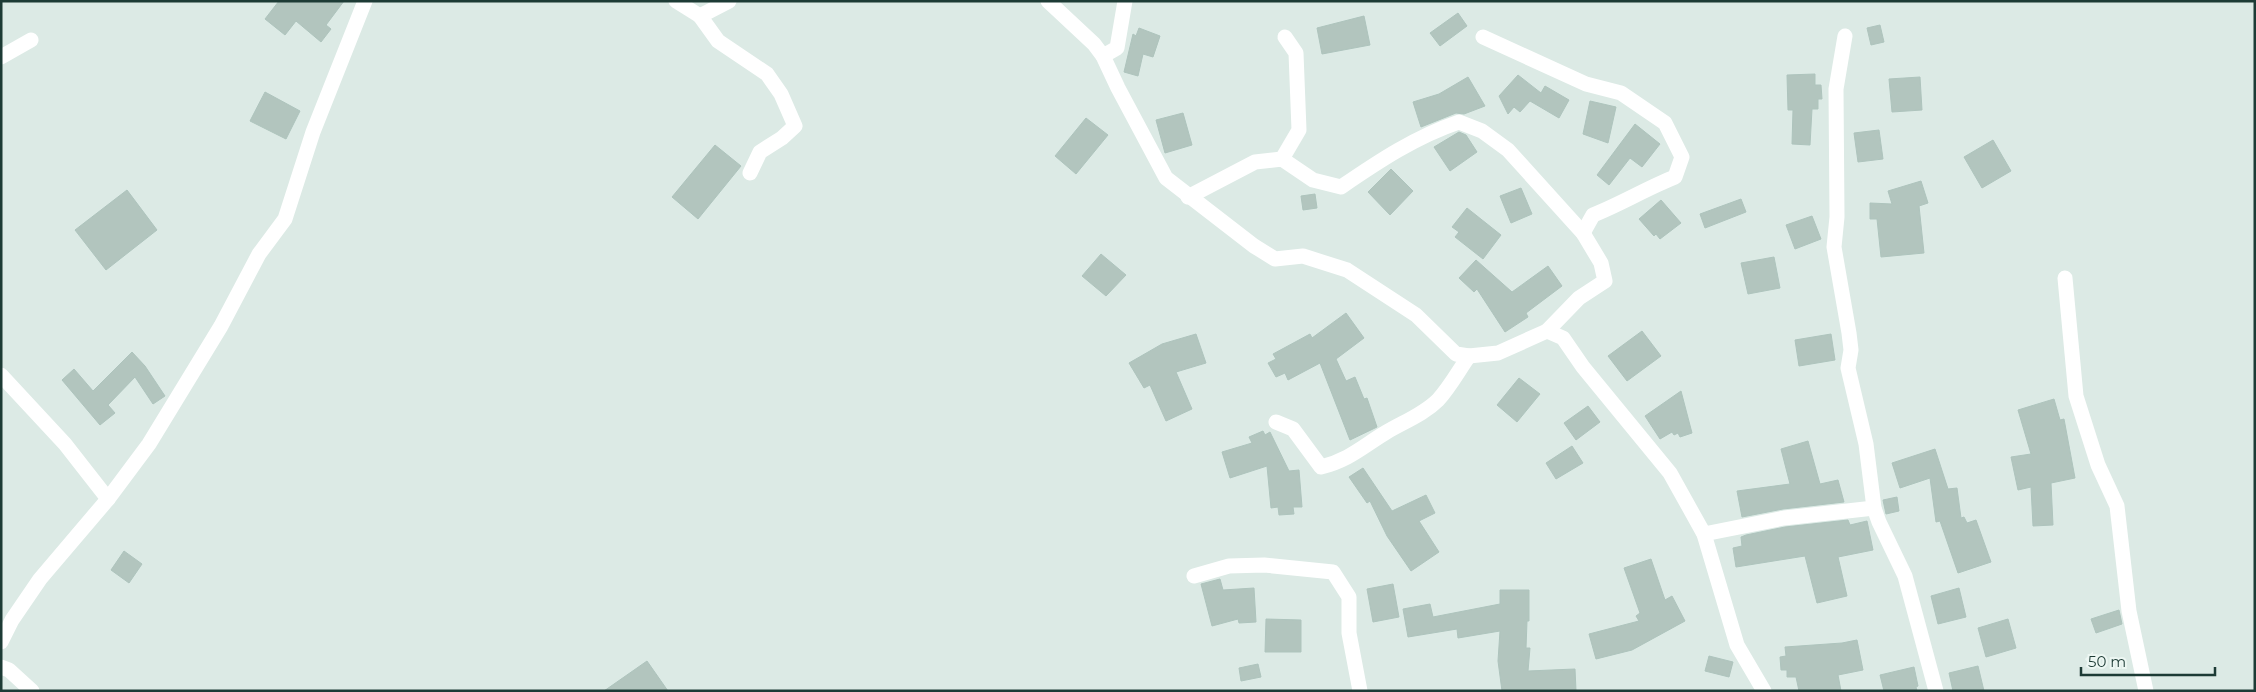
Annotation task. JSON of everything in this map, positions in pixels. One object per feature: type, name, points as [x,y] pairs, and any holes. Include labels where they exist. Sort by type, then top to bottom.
[{"type":"street","points":[[1,642],[12,620],[40,580],[132,468],[222,326],[259,254],[285,219],[313,132],[365,1]]},
{"type":"street","points":[[676,1],[700,16],[718,41],[767,74],[782,94],[795,126],[782,138],[760,152],[750,173]]},
{"type":"street","points":[[700,16],[730,1]]},
{"type":"street","points":[[1048,1],[1094,44],[1103,56],[1166,178],[1188,197],[1274,259],[1303,256],[1347,270],[1416,315],[1456,354],[1469,356],[1498,353],[1547,330],[1579,298],[1605,281],[1601,263],[1583,233],[1508,150],[1482,131],[1459,122],[1430,131],[1392,152],[1341,187],[1313,180],[1282,159],[1255,162],[1188,197]]},
{"type":"street","points":[[1103,56],[1117,48],[1125,1]]},
{"type":"street","points":[[1282,159],[1299,130],[1296,53],[1285,36]]},
{"type":"street","points":[[1845,36],[1836,89],[1837,217],[1834,247],[1851,350],[1848,368],[1866,444],[1874,508],[1905,576],[1936,691]]},
{"type":"street","points":[[1483,37],[1586,84],[1621,93],[1665,123],[1674,140],[1682,157],[1675,177],[1652,186],[1619,205],[1593,215],[1583,233]]},
{"type":"street","points":[[1,57],[31,40]]},
{"type":"street","points":[[2065,278],[2076,396],[2098,465],[2117,506],[2129,611],[2146,691]]},
{"type":"street","points":[[1547,330],[1563,338],[1583,366],[1670,473],[1704,534],[1737,645],[1764,691]]},
{"type":"street","points":[[1276,422],[1293,429],[1321,467],[1336,463],[1359,452],[1384,433],[1421,413],[1438,399],[1469,356]]},
{"type":"street","points":[[1,375],[65,444],[108,499]]},
{"type":"street","points":[[1704,534],[1784,518],[1874,508]]},
{"type":"street","points":[[1194,576],[1229,566],[1264,565],[1333,572],[1349,597],[1349,633],[1360,691]]},
{"type":"street","points":[[1,648],[5,668],[32,691]]},
{"type":"building","points":[[279,1],[344,1],[326,25],[331,29],[321,42],[296,21],[285,35],[265,19]]},
{"type":"building","points":[[1458,13],[1467,26],[1440,46],[1430,33]]},
{"type":"building","points":[[1364,16],[1370,45],[1322,54],[1317,28]]},
{"type":"building","points":[[1880,25],[1884,42],[1871,45],[1867,28]]},
{"type":"building","points":[[1139,28],[1160,36],[1153,57],[1143,54],[1138,76],[1124,72],[1133,34],[1136,36]]},
{"type":"building","points":[[1815,74],[1815,85],[1821,85],[1822,99],[1818,99],[1818,109],[1812,109],[1810,145],[1792,144],[1793,110],[1788,110],[1787,75]]},
{"type":"building","points":[[1518,75],[1541,93],[1545,86],[1569,100],[1559,118],[1530,101],[1520,112],[1514,107],[1508,114],[1499,96]]},
{"type":"building","points":[[1468,77],[1485,106],[1464,114],[1456,113],[1421,127],[1413,102],[1439,94]]},
{"type":"building","points":[[1920,77],[1922,110],[1892,112],[1889,79]]},
{"type":"building","points":[[265,92],[300,111],[286,139],[250,121]]},
{"type":"building","points":[[1590,101],[1616,107],[1608,143],[1583,134]]},
{"type":"building","points":[[1183,113],[1192,145],[1165,153],[1156,120]]},
{"type":"building","points":[[1086,118],[1108,135],[1076,174],[1055,156]]},
{"type":"building","points":[[1635,124],[1660,144],[1642,167],[1630,158],[1609,185],[1597,175]]},
{"type":"building","points":[[1879,130],[1883,159],[1858,162],[1854,133]]},
{"type":"building","points":[[1459,132],[1466,135],[1477,152],[1450,171],[1434,147]]},
{"type":"building","points":[[1993,140],[2011,171],[1982,188],[1964,157]]},
{"type":"building","points":[[715,145],[741,166],[698,219],[672,197]]},
{"type":"building","points":[[1391,169],[1413,191],[1390,215],[1368,192]]},
{"type":"building","points":[[1921,181],[1928,203],[1919,206],[1924,253],[1881,257],[1877,219],[1870,219],[1870,203],[1892,204],[1888,191]]},
{"type":"building","points":[[1521,188],[1532,214],[1511,223],[1500,196]]},
{"type":"building","points":[[127,190],[157,230],[106,270],[75,230]]},
{"type":"building","points":[[1315,194],[1317,208],[1303,210],[1301,196]]},
{"type":"building","points":[[1741,199],[1746,212],[1705,228],[1700,214]]},
{"type":"building","points":[[1661,200],[1681,223],[1660,239],[1656,234],[1654,236],[1639,219]]},
{"type":"building","points":[[1467,208],[1501,235],[1483,259],[1455,237],[1459,232],[1452,227]]},
{"type":"building","points":[[1812,216],[1821,239],[1795,249],[1786,225]]},
{"type":"building","points":[[1101,254],[1126,275],[1106,296],[1082,276]]},
{"type":"building","points":[[1774,257],[1780,288],[1748,294],[1741,263]]},
{"type":"building","points":[[1476,260],[1512,292],[1548,266],[1562,286],[1526,313],[1528,317],[1505,332],[1477,289],[1474,292],[1459,278]]},
{"type":"building","points":[[1346,313],[1364,338],[1336,359],[1346,381],[1355,377],[1364,399],[1367,398],[1377,427],[1350,440],[1320,363],[1288,380],[1285,373],[1276,377],[1268,363],[1276,359],[1273,354],[1310,334],[1312,338]]},
{"type":"building","points":[[1642,331],[1661,356],[1627,381],[1608,356]]},
{"type":"building","points":[[1196,334],[1206,363],[1176,372],[1192,409],[1166,421],[1150,385],[1144,388],[1129,363],[1162,344]]},
{"type":"building","points":[[1831,334],[1835,360],[1799,366],[1795,340]]},
{"type":"building","points":[[132,352],[145,366],[165,396],[153,404],[135,377],[108,405],[115,413],[100,425],[62,380],[74,369],[93,391]]},
{"type":"building","points":[[1519,378],[1540,394],[1517,422],[1497,405]]},
{"type":"building","points":[[1681,391],[1692,433],[1680,437],[1678,433],[1674,435],[1672,432],[1660,439],[1645,416]]},
{"type":"building","points":[[2054,399],[2060,420],[2064,419],[2075,478],[2051,483],[2053,525],[2033,526],[2031,487],[2018,490],[2011,457],[2031,454],[2018,410]]},
{"type":"building","points":[[1588,406],[1600,422],[1576,440],[1564,423]]},
{"type":"building","points":[[1263,431],[1265,435],[1270,432],[1289,471],[1299,470],[1302,507],[1293,507],[1294,514],[1279,515],[1278,507],[1271,508],[1267,466],[1230,478],[1222,452],[1252,443],[1249,437]]},
{"type":"building","points":[[1808,441],[1820,484],[1838,480],[1844,502],[1783,509],[1742,517],[1737,491],[1790,484],[1781,449]]},
{"type":"building","points":[[1572,446],[1583,463],[1556,479],[1546,463]]},
{"type":"building","points":[[1935,449],[1948,489],[1957,488],[1961,518],[1964,517],[1967,523],[1976,520],[1991,562],[1958,573],[1940,521],[1936,522],[1930,478],[1900,488],[1892,463]]},
{"type":"building","points":[[1363,468],[1392,511],[1426,495],[1435,513],[1419,521],[1439,552],[1411,571],[1387,536],[1370,501],[1367,503],[1349,477]]},
{"type":"building","points":[[1897,497],[1899,511],[1886,514],[1883,500]]},
{"type":"building","points":[[1848,520],[1850,525],[1867,521],[1873,550],[1838,557],[1847,596],[1817,603],[1805,556],[1736,567],[1733,548],[1742,546],[1741,537],[1785,527]]},
{"type":"building","points":[[124,551],[142,564],[129,583],[111,570]]},
{"type":"building","points":[[1651,559],[1665,600],[1672,596],[1685,621],[1632,650],[1596,659],[1589,634],[1639,621],[1636,616],[1640,613],[1624,568]]},
{"type":"building","points":[[1220,579],[1223,590],[1254,588],[1256,622],[1239,623],[1238,619],[1212,626],[1201,584]]},
{"type":"building","points":[[1393,584],[1399,617],[1373,622],[1367,589]]},
{"type":"building","points":[[1959,588],[1966,617],[1938,624],[1931,596]]},
{"type":"building","points":[[1500,590],[1529,590],[1529,621],[1527,621],[1526,648],[1530,648],[1528,671],[1575,669],[1576,691],[1502,691],[1498,661],[1500,631],[1458,638],[1457,629],[1408,637],[1403,609],[1430,604],[1433,617],[1500,604]]},
{"type":"building","points":[[2119,610],[2122,624],[2096,633],[2091,619]]},
{"type":"building","points":[[1266,619],[1301,620],[1301,652],[1265,652]]},
{"type":"building","points":[[2008,619],[2016,648],[1986,657],[1978,628]]},
{"type":"building","points":[[1857,640],[1863,670],[1838,675],[1841,691],[1799,691],[1796,677],[1787,677],[1787,670],[1781,670],[1780,657],[1786,656],[1785,647],[1842,643]]},
{"type":"building","points":[[1709,656],[1733,662],[1729,677],[1705,671]]},
{"type":"building","points":[[647,661],[668,691],[604,691]]},
{"type":"building","points":[[1258,664],[1261,677],[1241,681],[1239,668]]},
{"type":"building","points":[[1978,666],[1984,691],[1953,691],[1949,673]]},
{"type":"building","points":[[1914,667],[1918,686],[1916,687],[1917,691],[1884,691],[1880,675]]}]
